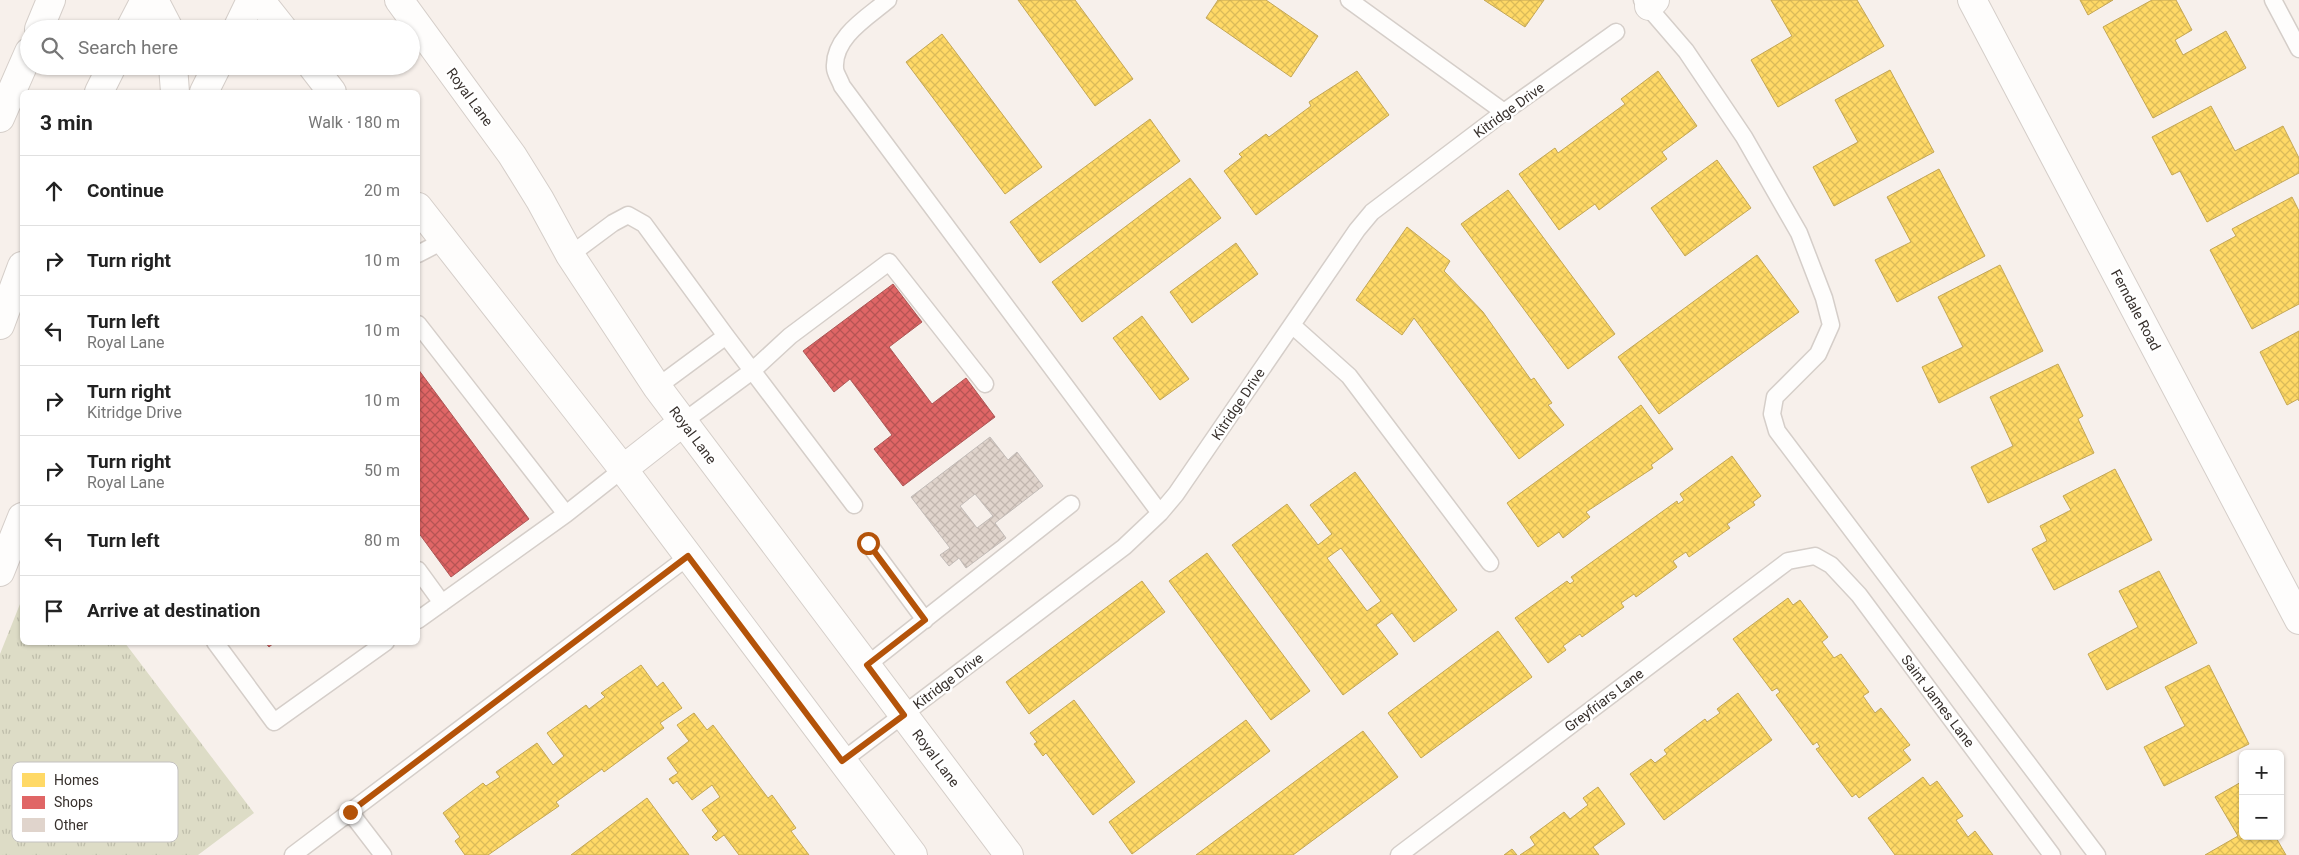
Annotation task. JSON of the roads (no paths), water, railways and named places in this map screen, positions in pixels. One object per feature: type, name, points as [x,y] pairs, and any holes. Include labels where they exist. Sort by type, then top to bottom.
[{"type":"main road","points":[[43,20],[51,0]]},
{"type":"main road","points":[[134,20],[144,0]]},
{"type":"main road","points":[[154,0],[165,20]]},
{"type":"main road","points":[[241,20],[251,0]]},
{"type":"main road","points":[[260,0],[276,20]]},
{"type":"main road","name":"Royal Lane","points":[[398,0],[413,20]]},
{"type":"main road","name":"Ferndale Road","points":[[1972,0],[2299,620]]},
{"type":"main road","name":"Royal Lane","points":[[420,30],[512,155],[540,200],[570,255],[657,387],[1009,855]]},
{"type":"main road","points":[[0,118],[20,72]]},
{"type":"main road","points":[[100,90],[108,75]]},
{"type":"main road","points":[[174,75],[175,90]]},
{"type":"main road","points":[[205,90],[212,75]]},
{"type":"main road","points":[[319,75],[330,90]]},
{"type":"main road","points":[[420,211],[623,469],[913,855]]},
{"type":"main road","points":[[0,325],[20,271]]},
{"type":"main road","points":[[623,469],[683,422]]},
{"type":"main road","points":[[0,572],[20,523]]},
{"type":"lane","points":[[888,0],[850,32],[838,49],[835,68],[842,86],[1160,513]]},
{"type":"lane","points":[[1349,0],[1504,112]]},
{"type":"lane","points":[[2273,0],[2299,49]]},
{"type":"lane","points":[[1649,2],[1686,51],[1744,137],[1799,233],[1824,298],[1831,325],[1818,354],[1775,397],[1772,414],[1777,431],[2097,855]]},
{"type":"lane","name":"Kitridge Drive","points":[[842,761],[1124,547],[1160,513],[1176,494],[1357,230],[1372,212],[1504,112],[1616,32]]},
{"type":"lane","points":[[570,255],[613,223],[628,215],[644,224],[854,506]]},
{"type":"lane","points":[[420,253],[444,241]]},
{"type":"lane","points":[[683,422],[752,371],[790,336],[889,262],[985,384]]},
{"type":"lane","points":[[1292,325],[1349,376],[1490,564]]},
{"type":"lane","points":[[420,327],[566,514]]},
{"type":"lane","points":[[657,387],[726,336]]},
{"type":"lane","points":[[420,619],[566,514],[623,469]]},
{"type":"lane","points":[[867,665],[1071,504]]},
{"type":"lane","points":[[868,543],[925,620]]},
{"type":"lane","points":[[293,855],[688,556]]},
{"type":"lane","name":"Greyfriars Lane","points":[[1399,855],[1788,561],[1814,556]]},
{"type":"lane","name":"Saint James Lane","points":[[1814,556],[1831,565],[1860,596],[2052,855]]},
{"type":"lane","points":[[420,573],[442,603]]},
{"type":"lane","points":[[217,645],[274,722],[382,645]]},
{"type":"lane","points":[[350,812],[383,855]]}]
